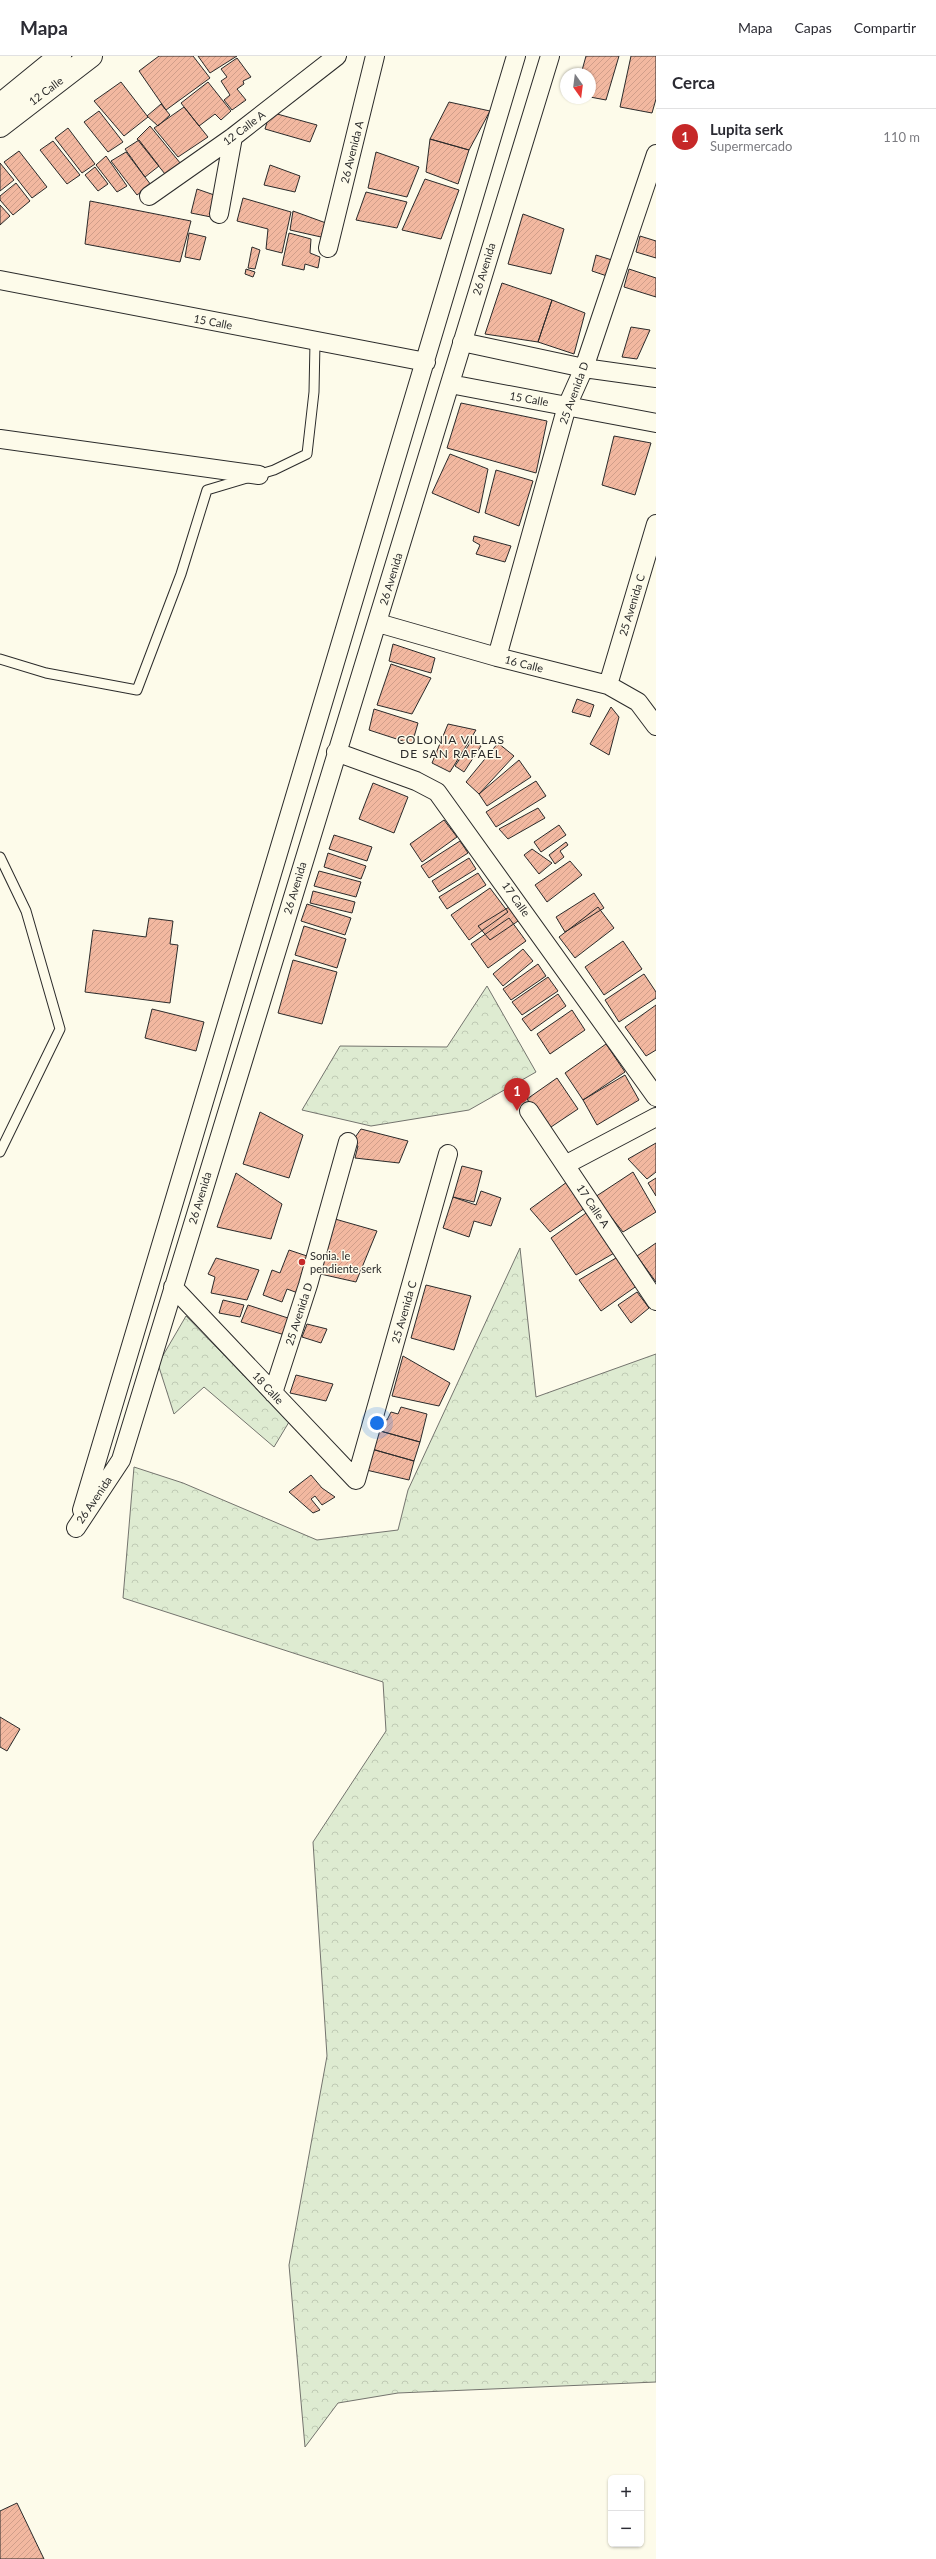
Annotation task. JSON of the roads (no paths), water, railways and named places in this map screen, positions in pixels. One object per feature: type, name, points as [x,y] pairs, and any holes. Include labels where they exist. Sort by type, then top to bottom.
[{"type":"main road","name":"12 Calle","points":[[0,105],[60,56]]},
{"type":"main road","name":"12 Calle","points":[[0,126],[91,56]]},
{"type":"street","name":"12 Calle A","points":[[149,196],[233,137],[337,56]]},
{"type":"street","name":"26 Avenida A","points":[[328,248],[375,56]]},
{"type":"street","name":"26 Avenida","points":[[516,56],[426,362],[76,1528],[121,1460],[336,752],[378,623],[550,56]]},
{"type":"street","points":[[219,214],[233,137]]},
{"type":"street","name":"25 Avenida D","points":[[497,657],[567,406],[584,368],[656,154]]},
{"type":"street","name":"15 Calle","points":[[0,280],[315,342],[426,362]]},
{"type":"street","points":[[462,342],[584,368],[656,378]]},
{"type":"street","name":"15 Calle","points":[[450,384],[656,423]]},
{"type":"street","points":[[0,439],[259,475]]},
{"type":"street","name":"25 Avenida C","points":[[608,685],[656,524]]},
{"type":"street","name":"16 Calle","points":[[378,623],[497,657],[608,685],[638,702],[656,726]]},
{"type":"street","name":"17 Calle","points":[[336,752],[416,781],[437,792],[656,1097]]},
{"type":"street","name":"17 Calle A","points":[[529,1111],[656,1301]]},
{"type":"street","points":[[565,1165],[656,1117]]},
{"type":"street","name":"25 Avenida D","points":[[273,1393],[308,1286],[348,1142]]},
{"type":"street","name":"25 Avenida C","points":[[359,1470],[448,1154]]},
{"type":"street","name":"18 Calle","points":[[173,1287],[356,1480],[359,1470]]},
{"type":"lane","points":[[0,659],[46,673],[137,690],[181,574],[206,490],[259,475],[308,454],[314,392],[315,342]]},
{"type":"lane","points":[[0,858],[26,911],[60,1028],[0,1152]]},
{"type":"place","name":"Lupita serk","points":[[517,1111]]},
{"type":"place","name":"Sonia. le pendiente serk","points":[[302,1262]]},
{"type":"district","name":"COLONIA VILLAS DE SAN RAFAEL","points":[[451,747]]}]
